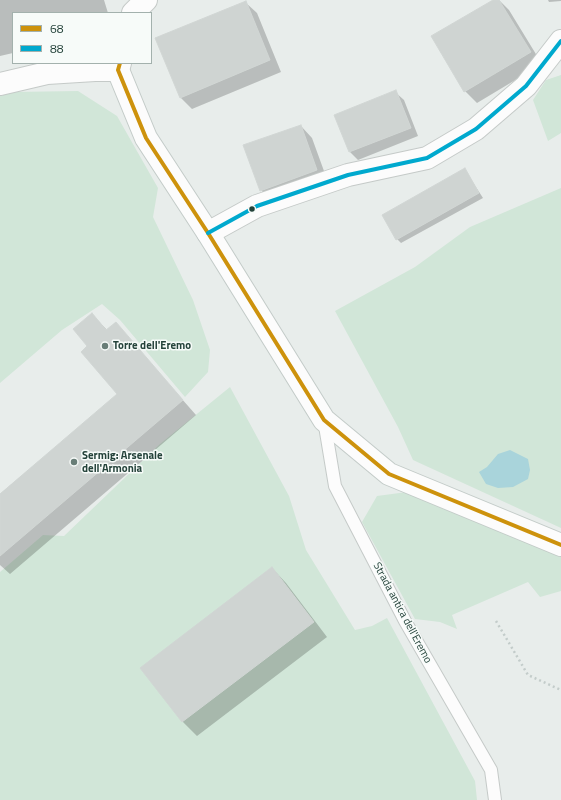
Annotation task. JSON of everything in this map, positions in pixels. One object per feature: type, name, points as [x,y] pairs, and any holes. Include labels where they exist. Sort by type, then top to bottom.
[{"type":"main road","points":[[134,12],[146,0]]},
{"type":"main road","points":[[208,232],[257,206],[348,175],[427,158],[476,129],[526,86],[561,42]]},
{"type":"main road","points":[[0,84],[47,73],[119,67],[146,138],[208,232],[324,420],[389,474],[561,545]]},
{"type":"lane","name":"Strada antica dell'Eremo","points":[[324,420],[335,486],[408,628],[491,770],[495,800]]},
{"type":"path","points":[[496,621],[528,675],[561,690]]},
{"type":"green space","points":[[561,75],[561,133],[548,141],[533,100],[546,80]]},
{"type":"green space","points":[[78,91],[117,116],[158,188],[153,217],[193,300],[210,350],[208,372],[185,397],[120,320],[102,304],[62,330],[0,383],[0,96],[12,92]]},
{"type":"green space","points":[[561,188],[561,528],[413,460],[398,427],[335,311],[415,267],[470,227]]},
{"type":"green space","points":[[230,387],[289,496],[306,550],[355,630],[372,626],[387,618],[475,781],[477,800],[0,800],[0,572],[43,535],[64,536],[160,444]]},
{"type":"green space","points":[[407,492],[561,557],[561,591],[540,597],[528,582],[452,615],[457,629],[440,622],[415,619],[362,522],[377,496]]},
{"type":"water","points":[[510,450],[528,459],[530,470],[528,479],[513,487],[498,488],[486,484],[479,472],[487,467],[498,454]]},
{"type":"building","points":[[493,0],[499,0],[531,52],[464,92],[431,36]]},
{"type":"building","points":[[246,1],[270,60],[180,98],[155,38]]},
{"type":"building","points":[[396,90],[411,128],[349,152],[334,115]]},
{"type":"building","points":[[301,125],[317,170],[260,191],[243,145]]},
{"type":"building","points":[[465,168],[479,193],[396,240],[382,215]]},
{"type":"building","name":"Sermig: Arsenale dell'Armonia","points":[[92,313],[106,330],[116,322],[183,400],[0,556],[0,494],[117,394],[81,352],[87,346],[73,329]]},
{"type":"building","points":[[272,567],[314,622],[182,722],[140,668]]},
{"type":"transit line","name":"88","points":[[208,233],[257,206],[348,175],[427,158],[476,129],[526,86],[561,41]]},
{"type":"transit line","name":"68","points":[[120,64],[118,70],[146,138],[208,233],[324,420],[389,474],[561,545]]},
{"type":"place","name":"Torre dell'Eremo","points":[[105,346]]},
{"type":"place","name":"Sermig: Arsenale dell'Armonia","points":[[74,462]]}]
